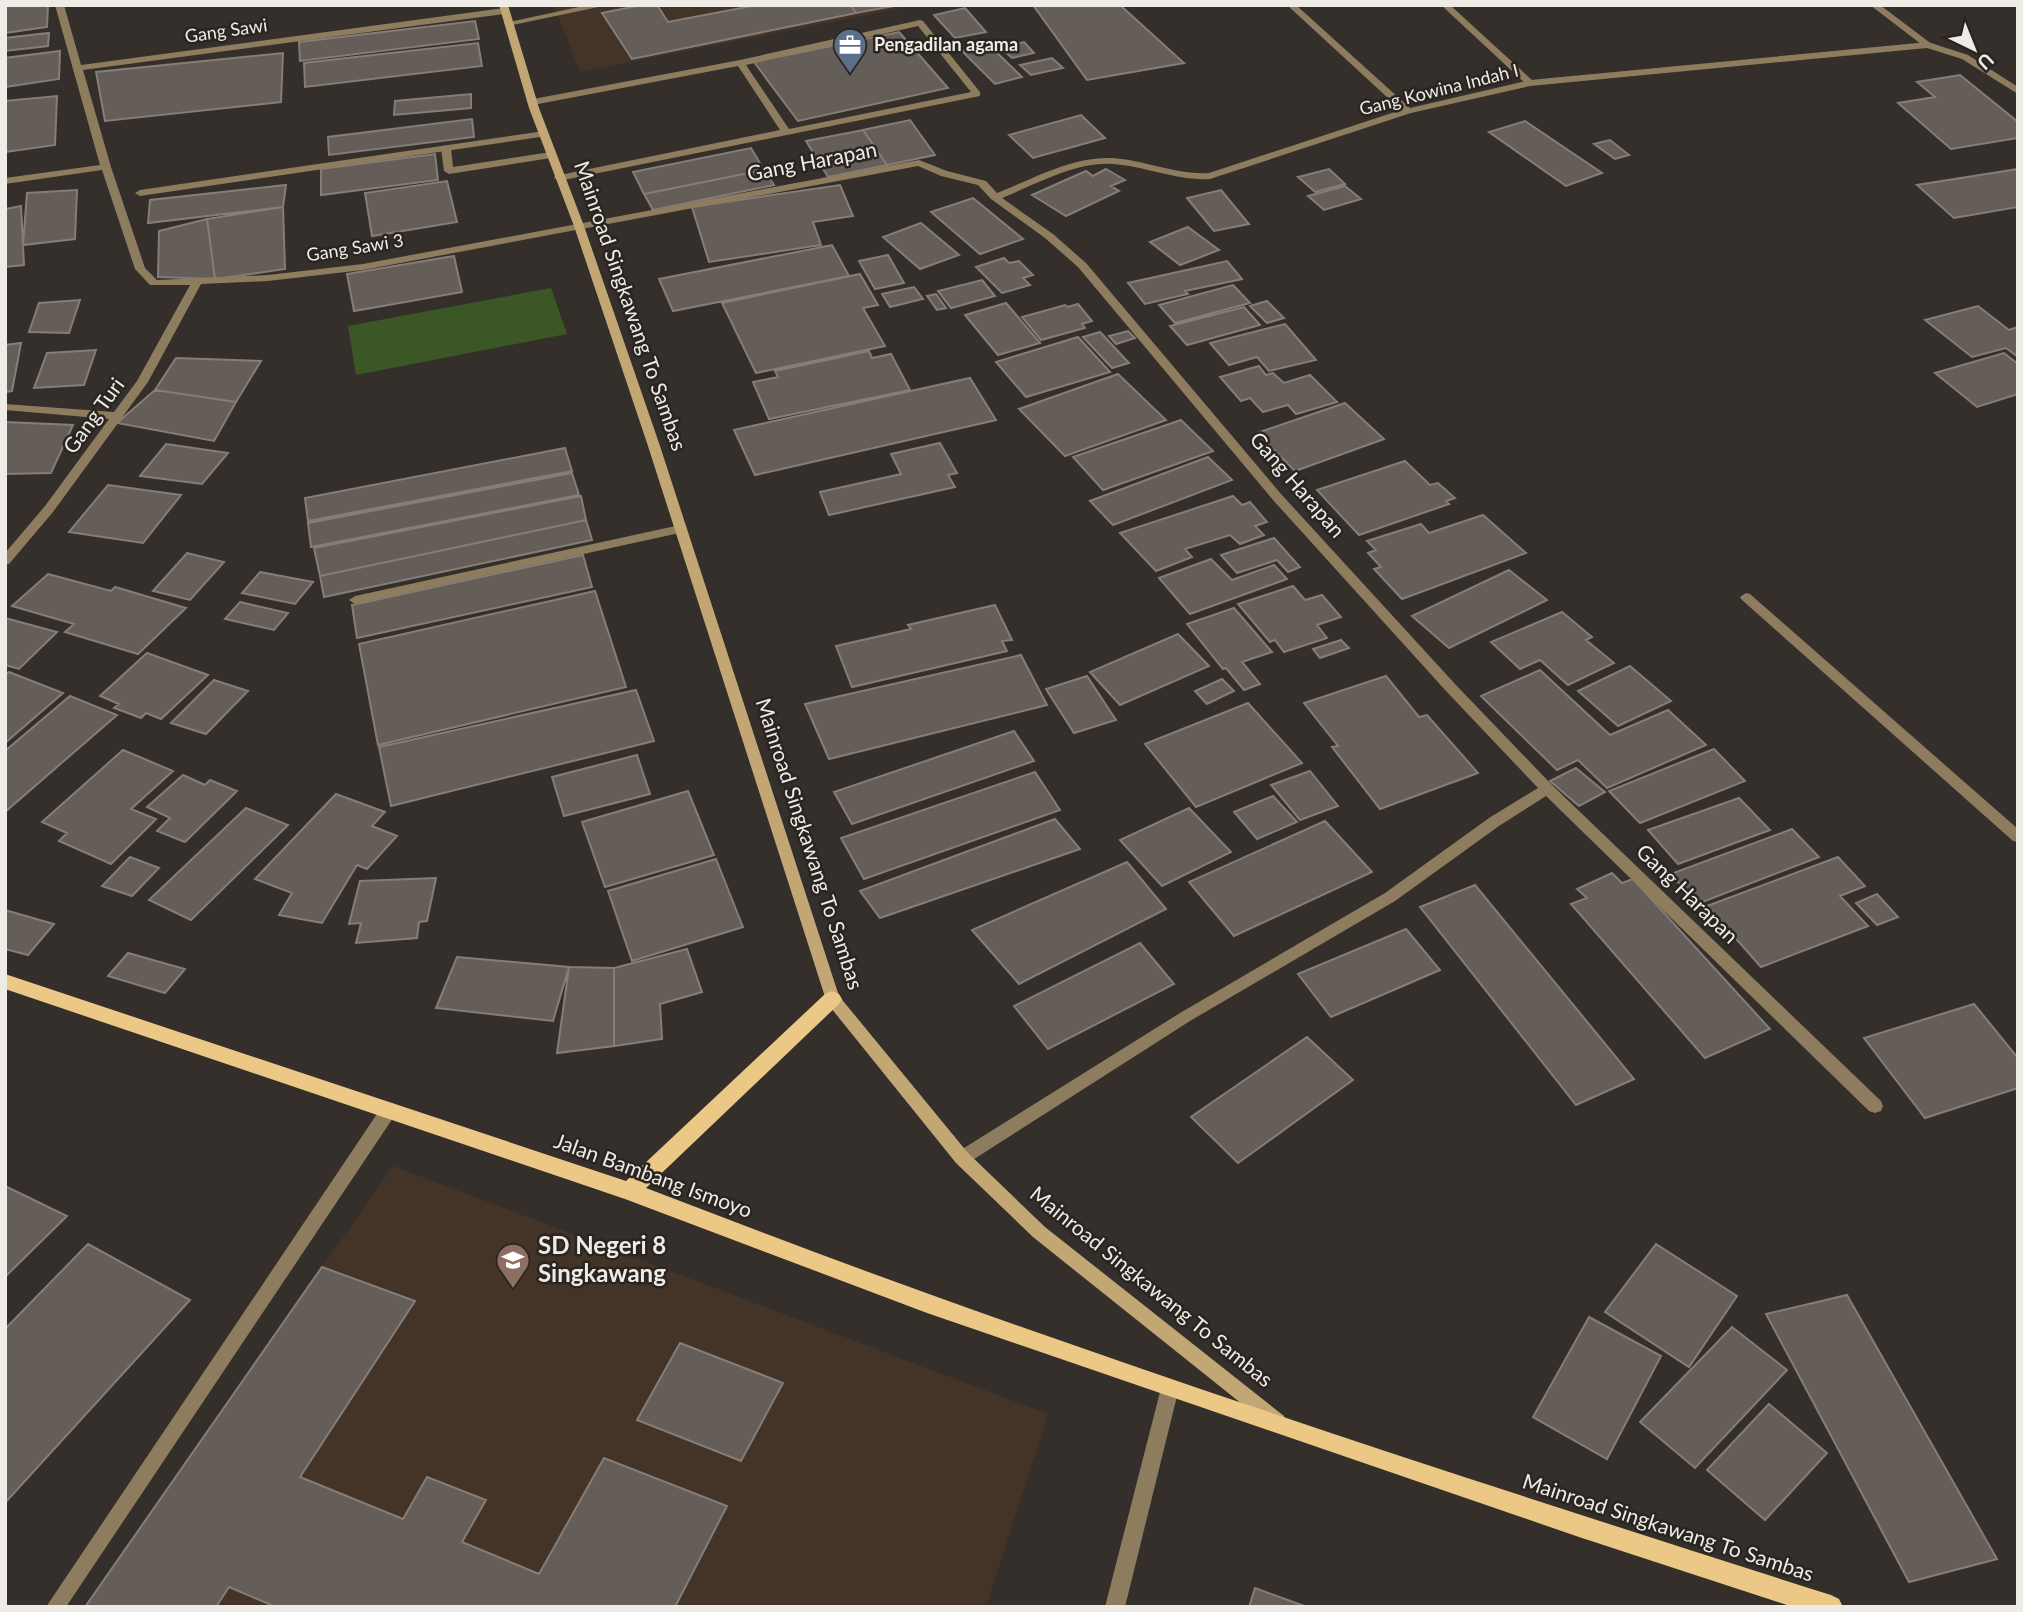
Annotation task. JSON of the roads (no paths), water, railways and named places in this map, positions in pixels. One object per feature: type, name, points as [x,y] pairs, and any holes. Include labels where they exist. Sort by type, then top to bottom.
[{"type":"main road","name":"Jalan Bambang Ismoyo","points":[[5,981],[629,1191],[927,1303],[1282,1424]]},
{"type":"main road","points":[[629,1191],[832,999]]},
{"type":"main road","name":"Mainroad Singkawang To Sambas","points":[[1282,1424],[1578,1526],[1831,1607]]},
{"type":"street","points":[[5,181],[106,167],[59,5]]},
{"type":"street","name":"Gang Sawi","points":[[77,68],[505,13],[604,5]]},
{"type":"street","points":[[1291,5],[1408,111]]},
{"type":"street","points":[[1446,5],[1530,83]]},
{"type":"street","points":[[1874,5],[1928,45]]},
{"type":"street","name":"Mainroad Singkawang To Sambas","points":[[505,13],[680,529],[832,999],[962,1158],[1039,1231],[1282,1424]]},
{"type":"street","points":[[533,102],[740,63],[920,23],[977,94],[559,178]]},
{"type":"street","name":"Gang Kowina Indah I","points":[[995,197],[1085,165],[1108,161],[1180,177],[1210,176],[1408,111],[1530,83],[1928,45],[1965,57],[2018,91]]},
{"type":"street","points":[[740,63],[786,132]]},
{"type":"street","points":[[140,193],[544,134]]},
{"type":"street","points":[[446,148],[449,171],[551,155]]},
{"type":"street","name":"Gang Harapan","points":[[579,226],[919,163],[945,174],[982,183],[995,197],[1049,236],[1082,265],[1278,497],[1547,789],[1875,1106]]},
{"type":"street","name":"Gang Sawi 3","points":[[106,167],[140,269],[154,283],[196,283],[363,267],[579,226]]},
{"type":"street","name":"Gang Turi","points":[[5,561],[50,509],[142,382],[196,283]]},
{"type":"street","points":[[5,407],[118,416]]},
{"type":"street","points":[[355,600],[680,529]]},
{"type":"street","points":[[1746,597],[2018,837]]},
{"type":"street","points":[[962,1158],[1185,1017],[1390,897],[1493,822],[1547,789]]},
{"type":"street","points":[[55,1607],[389,1110]]},
{"type":"street","points":[[1115,1607],[1170,1388]]},
{"type":"place","name":"Pengadilan agama","points":[[850,75]]},
{"type":"place","name":"SD Negeri 8 Singkawang","points":[[513,1290]]}]
